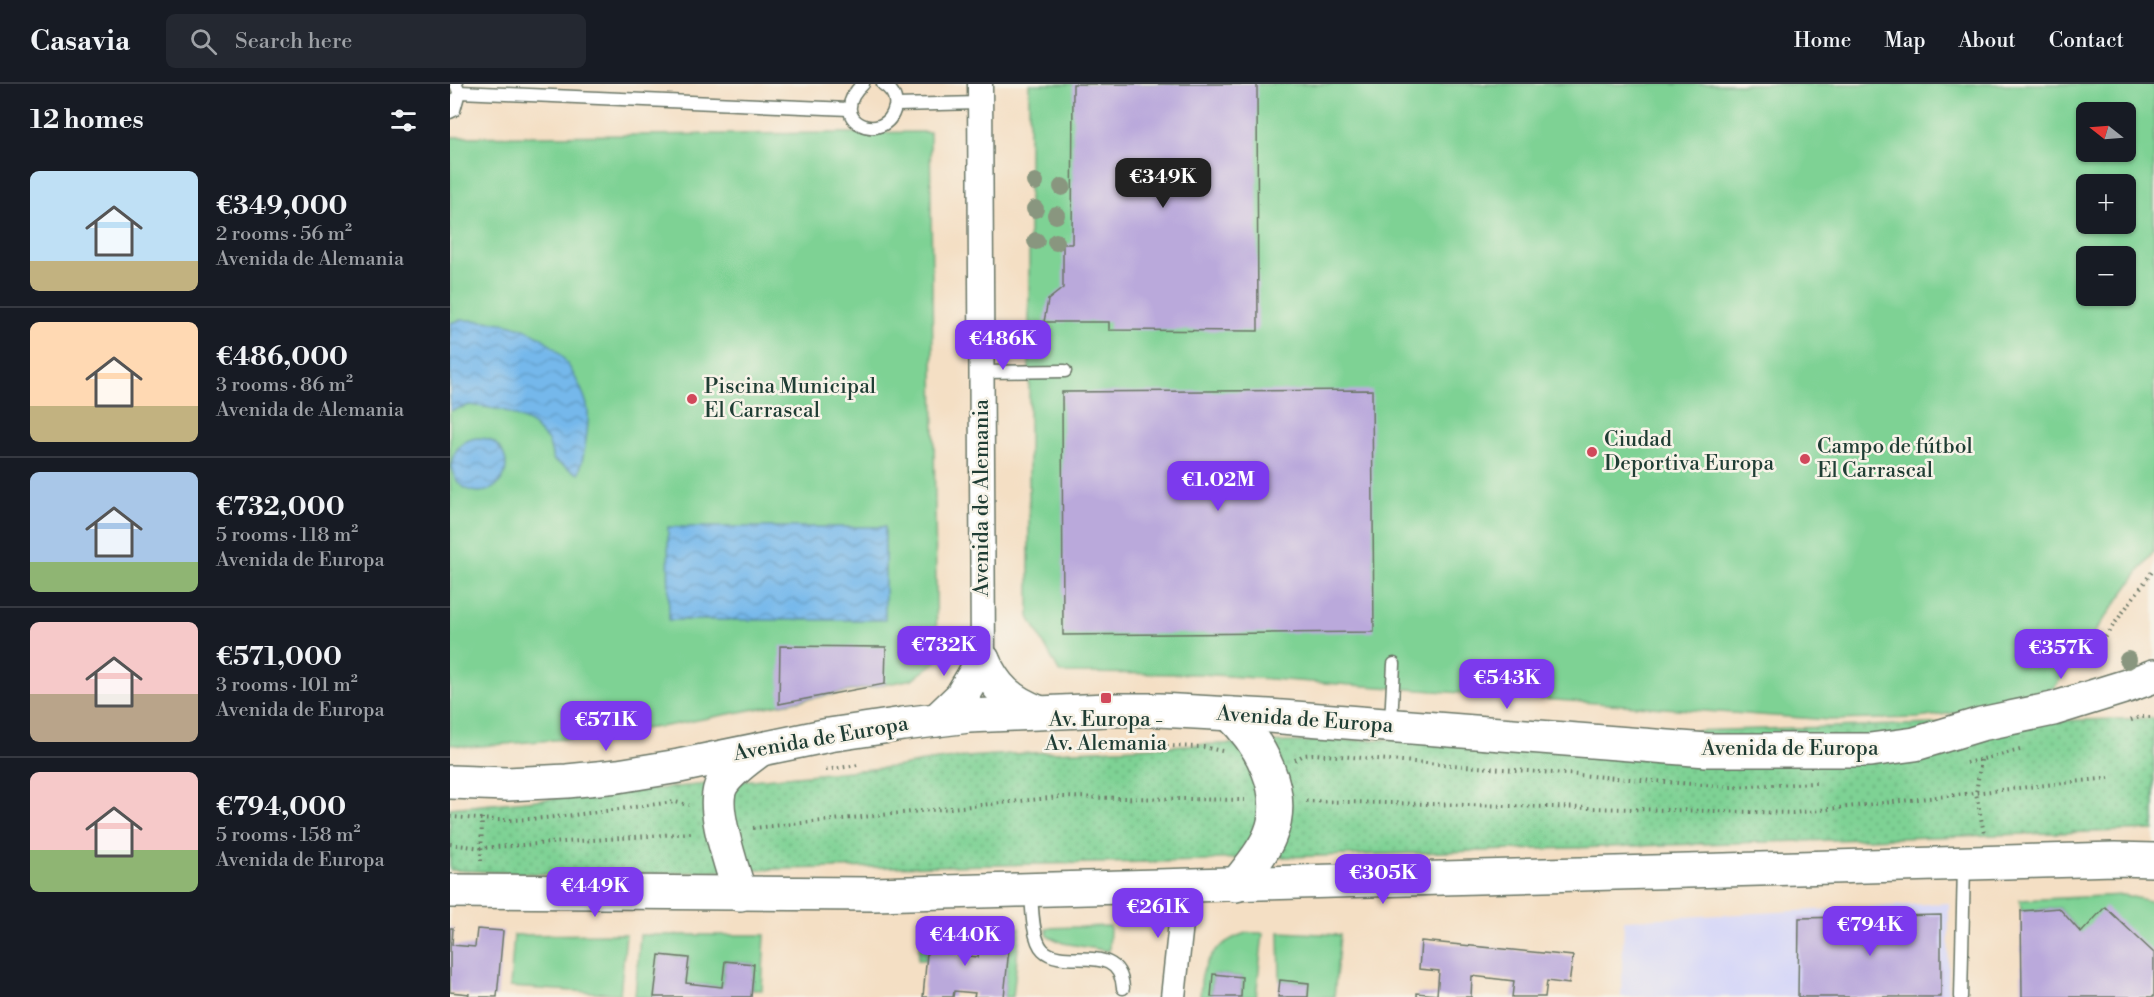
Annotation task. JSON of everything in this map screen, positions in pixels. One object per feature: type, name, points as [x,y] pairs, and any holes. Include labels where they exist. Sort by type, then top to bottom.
[{"type":"main road","points":[[937,720],[961,697],[983,660],[1013,701],[1038,712]]},
{"type":"main road","name":"Avenida de Europa","points":[[450,782],[537,783],[618,776],[867,729],[937,720],[1038,712],[1149,710],[1230,714],[1707,750],[1861,750],[1915,744],[1981,724],[2053,709],[2127,686],[2154,675]]},
{"type":"main road","points":[[1230,714],[1250,735],[1268,769],[1276,811],[1267,843],[1236,885]]},
{"type":"main road","points":[[740,894],[718,814],[717,798],[722,783],[763,748]]},
{"type":"main road","points":[[465,892],[874,894],[2115,859],[2154,860]]},
{"type":"street","name":"Avenida de Alemania","points":[[980,93],[983,660]]},
{"type":"street","points":[[1173,997],[1185,886]]},
{"type":"lane","points":[[863,84],[851,98],[849,109],[858,124],[865,127],[882,126],[888,121],[896,105],[895,96],[883,84]]},
{"type":"lane","points":[[450,112],[453,110],[457,88],[849,109]]},
{"type":"lane","points":[[896,105],[980,93]]},
{"type":"lane","points":[[982,372],[1065,371]]},
{"type":"lane","points":[[1391,727],[1394,664]]},
{"type":"lane","points":[[1961,997],[1975,864]]},
{"type":"lane","points":[[1031,890],[1033,918],[1037,938],[1043,950],[1056,957],[1096,958],[1110,964],[1120,974],[1123,988]]},
{"type":"path","points":[[2080,672],[2154,569]]},
{"type":"path","points":[[1975,864],[1984,835],[1976,793],[1980,760],[1984,750],[1981,724]]},
{"type":"path","points":[[465,892],[483,783]]},
{"type":"shaded area","points":[[1949,903],[1948,997],[1621,997],[1624,920]]},
{"type":"green space","name":"Ciudad Deportiva Europa","points":[[1029,84],[2154,84],[2154,551],[2054,688],[1961,712],[1918,718],[1829,720],[1201,674],[1060,673],[1029,617]]},
{"type":"green space","name":"Piscina Municipal El Carrascal","points":[[930,132],[937,661],[913,679],[666,726],[566,739],[468,747],[450,744],[450,137]]},
{"type":"green space","points":[[2154,718],[2154,830],[1206,861],[777,869],[592,876],[450,870],[450,808],[893,767],[934,760],[1184,745]]},
{"type":"green space","points":[[2124,895],[2154,902],[2154,953],[2081,933],[2059,908],[2021,911],[2020,900]]},
{"type":"green space","points":[[922,924],[1020,928],[1013,997],[1004,997],[1010,939],[929,931],[926,960],[918,960]]},
{"type":"green space","points":[[1110,926],[1109,951],[1063,943],[1048,936],[1046,928]]},
{"type":"green space","points":[[1279,932],[1340,935],[1334,997],[1308,997],[1309,983],[1280,980]]},
{"type":"green space","points":[[1246,933],[1263,933],[1256,997],[1241,997],[1242,977],[1213,974],[1211,997],[1200,997],[1202,975],[1211,956],[1226,942]]},
{"type":"green space","points":[[626,934],[620,994],[510,987],[514,935]]},
{"type":"green space","points":[[640,935],[765,935],[762,990],[752,990],[754,964],[725,961],[722,987],[686,983],[689,958],[659,955],[654,997],[635,997]]},
{"type":"water","points":[[460,320],[496,322],[527,330],[541,337],[565,360],[581,389],[588,411],[587,435],[579,474],[554,461],[548,441],[531,423],[503,410],[470,405],[450,411],[450,323]]},
{"type":"water","points":[[479,438],[489,440],[498,446],[504,455],[506,465],[504,475],[498,484],[489,490],[479,492],[469,490],[460,484],[454,475],[452,465],[454,455],[460,446],[469,440]]},
{"type":"water","points":[[668,527],[885,527],[885,620],[669,620]]},
{"type":"building","points":[[1073,84],[1257,84],[1258,331],[1109,330],[1109,322],[1044,322],[1048,300],[1063,288],[1063,244],[1072,244]]},
{"type":"building","points":[[1372,390],[1374,632],[1063,635],[1062,392]]},
{"type":"building","points":[[780,646],[886,647],[885,684],[779,704]]},
{"type":"building","points":[[2105,907],[2154,953],[2154,997],[2022,997],[2021,911],[2059,908],[2081,933]]},
{"type":"building","points":[[1941,915],[1941,997],[1798,997],[1799,918]]},
{"type":"building","points":[[450,928],[453,928],[452,945],[475,947],[477,929],[503,931],[497,997],[468,997],[469,994],[450,992]]},
{"type":"building","points":[[929,931],[959,934],[957,955],[978,957],[980,937],[1010,939],[1004,997],[974,997],[975,993],[954,991],[953,997],[923,997]]},
{"type":"building","points":[[1421,941],[1573,956],[1569,984],[1547,981],[1545,997],[1512,997],[1514,981],[1472,976],[1471,997],[1417,997],[1417,993],[1437,995],[1439,971],[1419,969]]},
{"type":"building","points":[[659,955],[689,958],[686,983],[722,987],[725,961],[754,964],[751,997],[654,997]]},
{"type":"building","points":[[1213,974],[1242,977],[1241,997],[1211,997]]},
{"type":"building","points":[[1280,980],[1309,983],[1308,997],[1278,997]]},
{"type":"place","name":"Piscina Municipal El Carrascal","points":[[692,399]]},
{"type":"place","name":"Ciudad Deportiva Europa","points":[[1592,452]]},
{"type":"place","name":"Campo de fútbol El Carrascal","points":[[1805,459]]},
{"type":"place","name":"Av. Europa - Av. Alemania","points":[[1106,698]]}]
